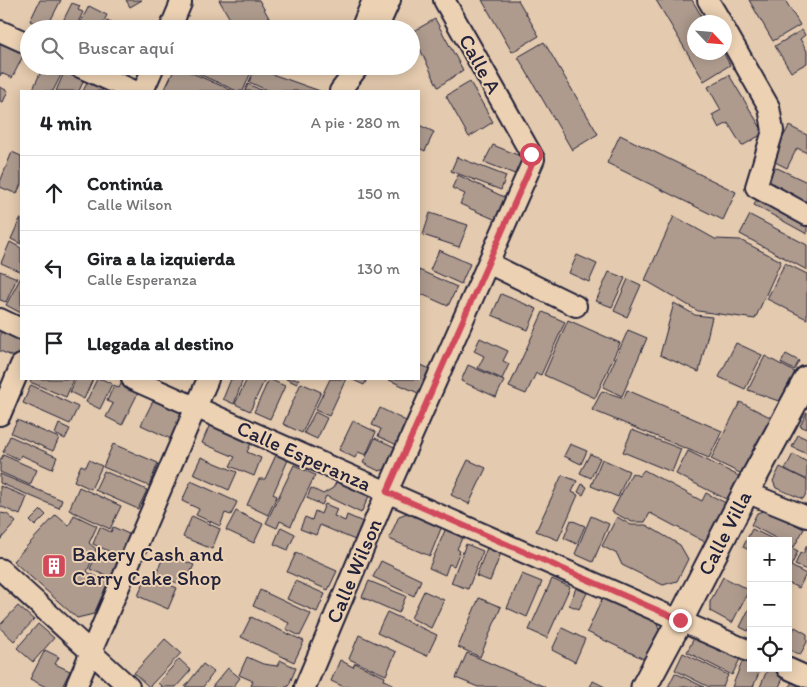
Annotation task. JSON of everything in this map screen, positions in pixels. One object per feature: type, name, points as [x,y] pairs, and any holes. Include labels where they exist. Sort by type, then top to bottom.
[{"type":"main road","name":"Calle Villa","points":[[644,687],[746,492],[805,386]]},
{"type":"street","points":[[174,20],[181,3],[180,0]]},
{"type":"street","points":[[365,20],[374,0]]},
{"type":"street","points":[[381,20],[390,0]]},
{"type":"street","name":"Calle A","points":[[444,0],[516,127]]},
{"type":"street","points":[[708,0],[717,15]]},
{"type":"street","points":[[0,31],[20,40]]},
{"type":"street","points":[[732,42],[769,107],[773,131],[756,187],[807,216]]},
{"type":"street","points":[[98,75],[132,90]]},
{"type":"street","points":[[143,90],[150,75]]},
{"type":"street","points":[[340,90],[344,75]]},
{"type":"street","points":[[341,90],[352,75]]},
{"type":"street","name":"Calle Wilson","points":[[304,687],[387,492],[534,159],[516,127]]},
{"type":"street","points":[[488,263],[576,306]]},
{"type":"street","points":[[0,319],[20,329]]},
{"type":"street","points":[[0,415],[20,367]]},
{"type":"street","name":"Calle Esperanza","points":[[134,380],[747,650]]},
{"type":"street","points":[[76,687],[208,380]]},
{"type":"street","points":[[746,492],[807,516]]},
{"type":"street","points":[[0,569],[128,687]]},
{"type":"street","points":[[792,670],[807,677]]},
{"type":"building","points":[[40,0],[61,0],[51,20],[30,20]]},
{"type":"building","points":[[126,0],[142,0],[130,7]]},
{"type":"building","points":[[219,0],[259,0],[270,20],[231,20]]},
{"type":"building","points":[[482,0],[518,0],[539,36],[512,52]]},
{"type":"building","points":[[656,0],[692,0],[701,15],[687,15],[687,52]]},
{"type":"building","points":[[749,0],[785,0],[800,25],[773,41]]},
{"type":"building","points":[[72,3],[80,6],[78,10],[83,12],[79,20],[64,20]]},
{"type":"building","points":[[89,6],[107,15],[104,20],[82,20]]},
{"type":"building","points":[[435,19],[463,70],[438,87],[420,49],[420,27]]},
{"type":"building","points":[[802,30],[805,35],[800,39],[807,51],[807,63],[791,72],[775,46]]},
{"type":"building","points":[[544,42],[598,134],[572,150],[518,57]]},
{"type":"building","points":[[0,43],[20,52],[20,62],[12,78],[1,73],[0,76]]},
{"type":"building","points":[[692,60],[727,60],[730,65],[704,81]]},
{"type":"building","points":[[39,75],[61,75],[54,90],[32,90]]},
{"type":"building","points":[[63,75],[81,75],[85,77],[79,90],[56,90]]},
{"type":"building","points":[[172,75],[197,75],[231,90],[164,90]]},
{"type":"building","points":[[201,75],[250,75],[243,90],[235,90]]},
{"type":"building","points":[[252,75],[275,75],[317,90],[267,90],[249,82]]},
{"type":"building","points":[[729,75],[764,133],[742,146],[728,123],[719,128],[712,115],[721,110],[708,87]]},
{"type":"building","points":[[89,79],[105,86],[103,90],[84,90]]},
{"type":"building","points":[[470,82],[493,122],[469,137],[446,96]]},
{"type":"building","points":[[248,84],[261,90],[245,90]]},
{"type":"building","points":[[0,87],[8,91],[3,102],[0,101]]},
{"type":"building","points":[[420,125],[434,132],[425,151],[420,148]]},
{"type":"building","points":[[789,126],[807,135],[807,153],[797,148],[787,168],[771,160]]},
{"type":"building","points":[[620,135],[736,192],[723,220],[607,163]]},
{"type":"building","points":[[493,145],[525,158],[520,176],[484,162]]},
{"type":"building","points":[[12,152],[20,156],[20,186],[17,194],[0,187],[0,182]]},
{"type":"building","points":[[457,157],[506,176],[501,190],[451,171]]},
{"type":"building","points":[[775,167],[807,182],[807,203],[766,183]]},
{"type":"building","points":[[458,175],[506,198],[496,220],[460,204],[465,194],[452,188]]},
{"type":"building","points":[[760,193],[807,218],[807,234],[754,205]]},
{"type":"building","points":[[430,213],[468,225],[459,247],[423,235]]},
{"type":"building","points":[[750,215],[807,245],[807,270],[740,234]]},
{"type":"building","points":[[674,216],[715,239],[740,240],[781,261],[755,319],[698,311],[645,280]]},
{"type":"building","points":[[20,219],[20,244],[11,239]]},
{"type":"building","points":[[10,242],[20,247],[20,272],[1,263]]},
{"type":"building","points":[[439,250],[470,264],[461,284],[430,270]]},
{"type":"building","points":[[577,255],[597,264],[589,282],[569,273]]},
{"type":"building","points":[[785,263],[807,274],[807,319],[767,299]]},
{"type":"building","points":[[420,270],[457,287],[448,306],[420,293]]},
{"type":"building","points":[[0,271],[17,278],[6,302],[0,300]]},
{"type":"building","points":[[609,272],[625,278],[612,307],[596,301]]},
{"type":"building","points":[[20,279],[20,312],[6,305]]},
{"type":"building","points":[[628,279],[641,285],[627,317],[614,311]]},
{"type":"building","points":[[501,294],[537,309],[528,330],[492,315]]},
{"type":"building","points":[[674,303],[695,315],[712,317],[699,372],[660,355]]},
{"type":"building","points":[[543,312],[565,322],[541,375],[536,373],[526,394],[509,387]]},
{"type":"building","points":[[568,320],[620,343],[595,398],[544,375]]},
{"type":"building","points":[[0,328],[20,338],[20,351],[17,358],[0,351]]},
{"type":"building","points":[[628,330],[647,338],[622,396],[603,387]]},
{"type":"building","points":[[480,338],[508,351],[503,361],[509,364],[502,379],[478,368],[484,356],[474,351]]},
{"type":"building","points":[[736,343],[762,355],[745,389],[719,377]]},
{"type":"building","points":[[786,354],[799,361],[794,370],[781,363]]},
{"type":"building","points":[[765,356],[800,375],[784,403],[748,390]]},
{"type":"building","points":[[420,364],[430,369],[418,393],[389,380],[420,380]]},
{"type":"building","points":[[468,365],[504,381],[496,397],[461,381]]},
{"type":"building","points":[[31,380],[74,380],[66,397],[30,382]]},
{"type":"building","points":[[76,380],[93,380],[84,399],[70,392]]},
{"type":"building","points":[[97,380],[104,380],[112,384],[100,409],[86,402]]},
{"type":"building","points":[[231,380],[243,380],[234,404],[223,399]]},
{"type":"building","points":[[247,380],[265,380],[250,411],[235,404]]},
{"type":"building","points":[[269,380],[285,386],[270,419],[254,412]]},
{"type":"building","points":[[288,380],[299,380],[297,384]]},
{"type":"building","points":[[330,380],[346,380],[329,416],[315,410]]},
{"type":"building","points":[[353,380],[366,380],[364,385]]},
{"type":"building","points":[[122,382],[139,391],[122,425],[106,417],[113,404],[107,401],[114,385],[119,388]]},
{"type":"building","points":[[301,383],[321,392],[302,433],[283,424]]},
{"type":"building","points":[[31,385],[78,407],[70,424],[23,403]]},
{"type":"building","points":[[627,390],[722,431],[709,458],[592,410],[602,391],[624,398]]},
{"type":"building","points":[[154,399],[184,413],[171,439],[141,425]]},
{"type":"building","points":[[740,402],[774,419],[746,476],[711,459]]},
{"type":"building","points":[[380,408],[410,423],[399,446],[378,436],[381,429],[372,425]]},
{"type":"building","points":[[315,412],[327,418],[317,439],[304,433]]},
{"type":"building","points":[[807,412],[807,429],[800,426]]},
{"type":"building","points":[[17,420],[59,438],[53,451],[11,433]]},
{"type":"building","points":[[353,421],[376,432],[366,455],[358,452],[355,458],[339,450]]},
{"type":"building","points":[[59,424],[70,429],[65,439],[55,434]]},
{"type":"building","points":[[210,424],[252,441],[247,452],[261,458],[254,476],[230,466],[235,457],[202,443]]},
{"type":"building","points":[[632,430],[681,449],[672,472],[623,452]]},
{"type":"building","points":[[798,435],[807,439],[807,454],[792,447]]},
{"type":"building","points":[[10,436],[57,457],[52,469],[21,455],[19,459],[3,452]]},
{"type":"building","points":[[375,438],[399,449],[390,468],[379,471],[363,463]]},
{"type":"building","points":[[113,444],[158,463],[149,486],[103,467]]},
{"type":"building","points":[[570,444],[587,451],[581,464],[564,456]]},
{"type":"building","points":[[688,451],[741,477],[730,501],[676,474]]},
{"type":"building","points":[[590,454],[600,458],[591,478],[580,473]]},
{"type":"building","points":[[793,454],[807,462],[807,480],[785,469]]},
{"type":"building","points":[[3,455],[37,470],[30,485],[0,472],[0,461]]},
{"type":"building","points":[[276,455],[288,460],[273,494],[277,496],[268,515],[247,505],[259,479],[265,479]]},
{"type":"building","points":[[201,457],[237,472],[229,490],[193,474]]},
{"type":"building","points":[[602,459],[629,471],[618,497],[591,486]]},
{"type":"building","points":[[89,460],[102,466],[91,489],[74,481],[81,465],[86,467]]},
{"type":"building","points":[[468,460],[486,468],[469,504],[451,495]]},
{"type":"building","points":[[294,465],[315,475],[291,526],[280,521],[277,528],[266,523]]},
{"type":"building","points":[[780,467],[807,480],[807,492],[803,499],[776,488],[773,481]]},
{"type":"building","points":[[644,470],[702,501],[706,493],[728,504],[707,543],[650,513],[645,522],[632,522],[612,512],[632,473],[639,476]]},
{"type":"building","points":[[104,471],[147,490],[138,509],[95,490]]},
{"type":"building","points":[[0,474],[62,500],[59,508],[0,483]]},
{"type":"building","points":[[562,475],[577,481],[572,492],[578,495],[558,540],[536,531]]},
{"type":"building","points":[[338,479],[370,494],[361,513],[326,496],[322,505],[307,498],[311,488],[323,494],[333,488]]},
{"type":"building","points":[[191,481],[237,502],[231,515],[225,513],[220,526],[196,515],[199,509],[182,501]]},
{"type":"building","points":[[582,484],[587,487],[583,495],[578,492]]},
{"type":"building","points":[[0,486],[27,497],[20,515],[0,506]]},
{"type":"building","points":[[79,487],[121,506],[110,529],[69,510]]},
{"type":"building","points":[[325,504],[337,509],[334,516],[345,521],[347,515],[363,522],[355,540],[320,525],[316,535],[300,529],[305,517],[312,520],[315,511],[321,514]]},
{"type":"building","points":[[41,510],[46,515],[35,526],[30,521]]},
{"type":"building","points":[[766,510],[804,529],[794,547],[792,546],[792,537],[774,537],[751,525],[757,513]]},
{"type":"building","points":[[236,511],[263,524],[254,543],[226,530]]},
{"type":"building","points":[[410,512],[442,526],[430,556],[389,539],[399,516]]},
{"type":"building","points":[[0,513],[7,514],[16,522],[0,540]]},
{"type":"building","name":"Bakery Cash and Carry Cake Shop","points":[[56,515],[69,526],[74,515],[97,526],[89,543],[96,549],[87,572],[108,582],[94,614],[77,618],[13,561]]},
{"type":"building","points":[[192,516],[220,529],[212,549],[183,537]]},
{"type":"building","points":[[591,516],[609,524],[593,562],[575,554]]},
{"type":"building","points":[[617,517],[631,525],[646,525],[680,545],[688,559],[677,581],[663,585],[622,565],[617,554],[602,546]]},
{"type":"building","points":[[571,520],[585,526],[577,544],[564,538]]},
{"type":"building","points":[[100,527],[111,532],[113,527],[131,535],[122,557],[93,544]]},
{"type":"building","points":[[281,527],[295,534],[288,550],[274,544]]},
{"type":"building","points":[[446,528],[463,536],[457,549],[460,551],[454,566],[449,564],[445,575],[429,568]]},
{"type":"building","points":[[752,529],[769,537],[748,537]]},
{"type":"building","points":[[747,539],[747,549],[743,547]]},
{"type":"building","points":[[466,544],[483,551],[468,589],[451,583]]},
{"type":"building","points":[[807,545],[807,570],[795,565],[800,553],[803,554]]},
{"type":"building","points":[[487,548],[501,553],[490,581],[476,576]]},
{"type":"building","points":[[792,548],[798,551],[792,564]]},
{"type":"building","points":[[97,553],[117,562],[111,578],[90,569]]},
{"type":"building","points":[[165,553],[194,565],[184,586],[156,574]]},
{"type":"building","points":[[296,553],[337,571],[328,590],[287,572]]},
{"type":"building","points":[[381,561],[421,580],[414,596],[373,577]]},
{"type":"building","points":[[792,567],[806,574],[799,588],[792,585]]},
{"type":"building","points":[[522,574],[542,582],[527,617],[507,608]]},
{"type":"building","points":[[147,575],[177,588],[168,609],[138,596]]},
{"type":"building","points":[[723,577],[747,589],[747,594],[732,623],[710,611],[710,602]]},
{"type":"building","points":[[552,579],[570,587],[547,638],[529,630]]},
{"type":"building","points":[[295,581],[325,594],[317,612],[287,599]]},
{"type":"building","points":[[369,581],[406,596],[399,613],[362,597]]},
{"type":"building","points":[[576,588],[587,593],[579,609],[569,605]]},
{"type":"building","points":[[260,590],[311,614],[300,636],[286,629],[289,623],[253,606]]},
{"type":"building","points":[[424,591],[444,600],[431,628],[411,618]]},
{"type":"building","points":[[603,597],[656,622],[661,634],[648,661],[587,632]]},
{"type":"building","points":[[479,598],[501,607],[480,657],[458,647]]},
{"type":"building","points":[[18,606],[34,620],[14,641],[0,628],[0,625]]},
{"type":"building","points":[[387,612],[437,635],[427,656],[377,633]]},
{"type":"building","points":[[747,613],[747,630],[740,627]]},
{"type":"building","points":[[251,617],[304,641],[294,662],[241,637]]},
{"type":"building","points":[[38,624],[54,638],[33,662],[17,648]]},
{"type":"building","points":[[795,627],[807,634],[807,642],[800,655],[792,651],[792,633]]},
{"type":"building","points":[[562,628],[585,639],[575,662],[552,650]]},
{"type":"building","points":[[697,632],[742,655],[732,675],[687,652]]},
{"type":"building","points":[[359,635],[396,652],[386,675],[349,659]]},
{"type":"building","points":[[165,639],[181,653],[149,687],[134,673]]},
{"type":"building","points":[[45,650],[59,657],[55,664],[70,671],[62,687],[46,687],[30,679]]},
{"type":"building","points":[[467,653],[545,687],[478,687],[456,678]]},
{"type":"building","points":[[683,653],[728,675],[723,687],[709,687],[675,670]]},
{"type":"building","points":[[247,657],[263,664],[277,666],[280,660],[296,668],[288,687],[251,686],[253,681],[239,675]]},
{"type":"building","points":[[744,657],[747,658],[747,672],[759,672],[753,687],[732,687]]},
{"type":"building","points":[[179,659],[191,670],[176,687],[162,687],[158,683]]},
{"type":"building","points":[[340,660],[353,667],[355,663],[385,677],[384,680],[393,684],[391,687],[344,687],[331,681]]},
{"type":"building","points":[[203,664],[214,672],[203,687],[185,687]]},
{"type":"building","points":[[228,668],[240,678],[233,687],[212,687]]},
{"type":"building","points":[[766,672],[781,672],[785,674],[779,687],[760,687]]},
{"type":"building","points":[[675,673],[704,687],[668,687]]},
{"type":"building","points":[[792,680],[807,686],[807,687],[790,687]]},
{"type":"building","points":[[593,681],[605,687],[590,687]]},
{"type":"place","name":"Bakery Cash and Carry Cake Shop","points":[[54,566]]},
{"type":"route","points":[[531,154],[534,159],[387,492],[680,620]]}]
